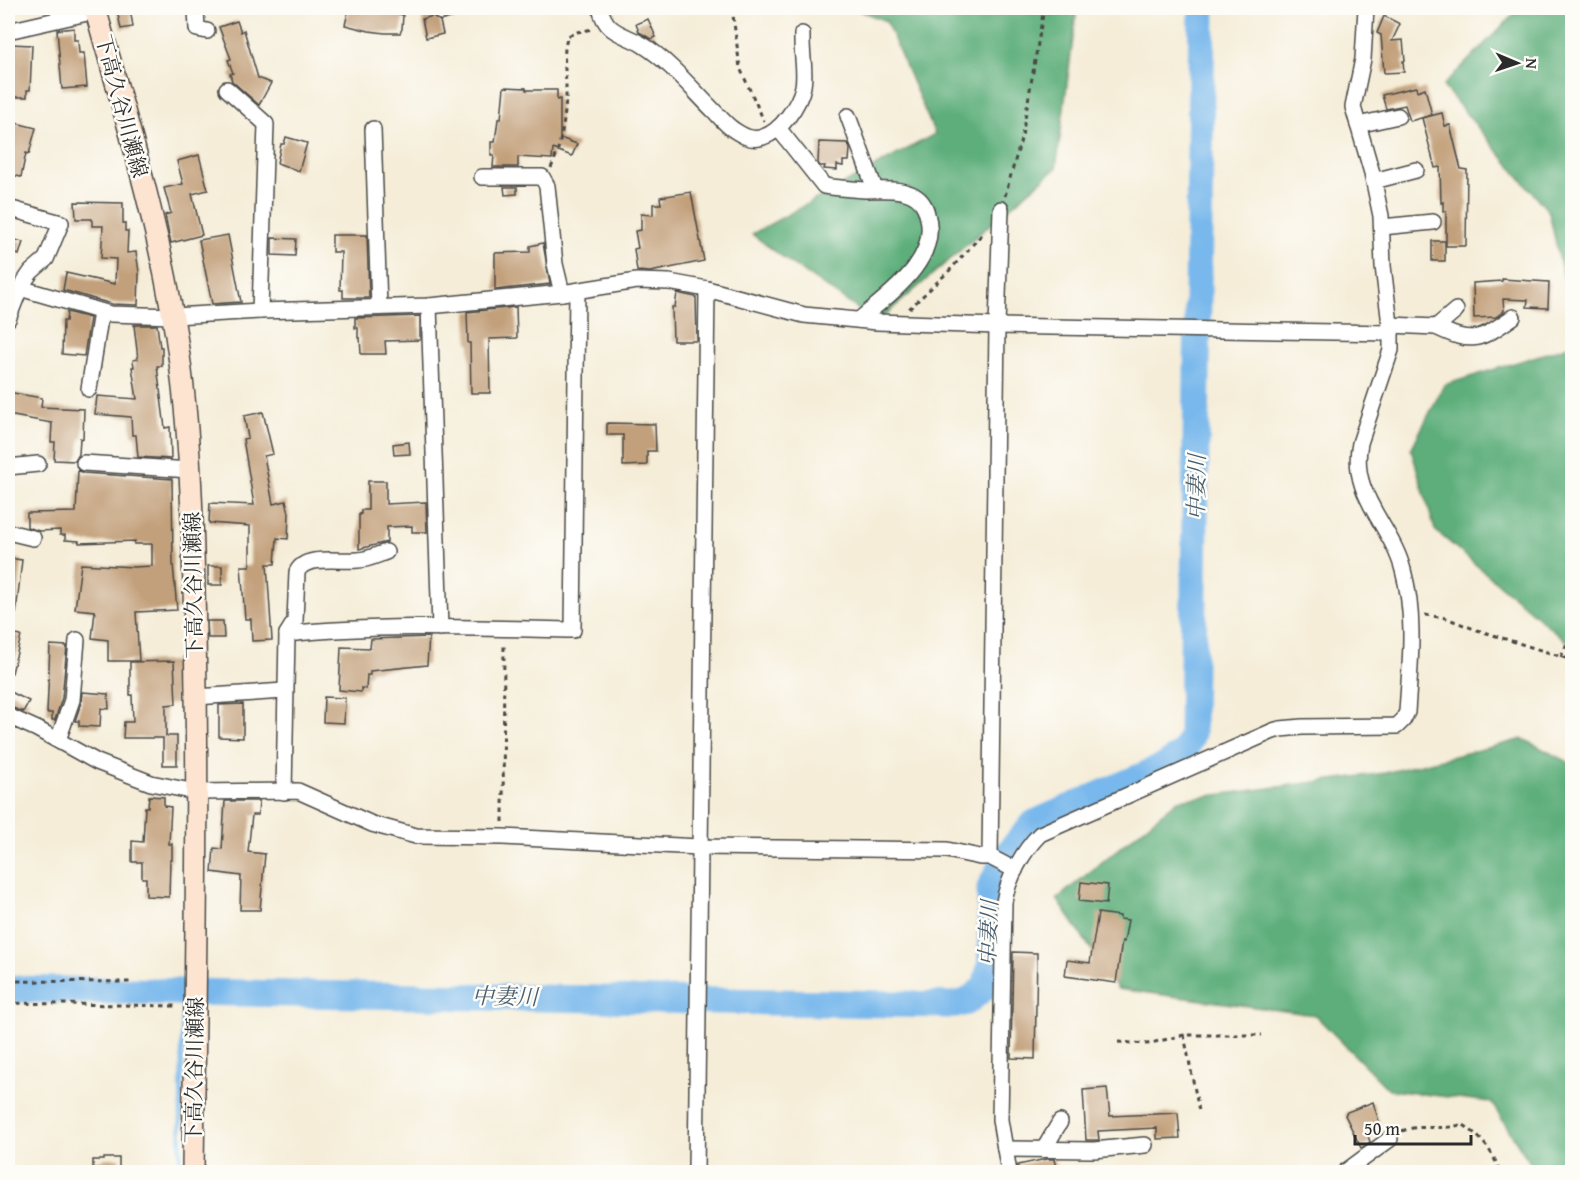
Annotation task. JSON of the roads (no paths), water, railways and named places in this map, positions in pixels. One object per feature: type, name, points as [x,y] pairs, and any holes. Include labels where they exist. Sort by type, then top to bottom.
[{"type":"main road","name":"下高久谷川瀬線","points":[[96,9],[153,219],[174,316],[187,420],[196,697],[196,792],[189,997],[193,1173]]},
{"type":"street","points":[[196,8],[197,29],[207,31]]},
{"type":"street","points":[[600,8],[602,15],[618,35],[635,41],[657,55],[733,129],[750,139],[761,139],[776,129],[797,105],[804,87],[802,34]]},
{"type":"street","points":[[1003,864],[1040,834],[1273,731],[1302,727],[1397,726],[1407,712],[1412,630],[1408,590],[1397,552],[1363,490],[1357,456],[1391,350],[1383,266],[1382,227],[1374,181],[1353,107],[1363,59],[1366,8]]},
{"type":"street","points":[[8,31],[96,9]]},
{"type":"street","points":[[227,89],[266,124],[260,310]]},
{"type":"street","points":[[1358,125],[1398,116]]},
{"type":"street","points":[[848,117],[874,189]]},
{"type":"street","points":[[373,129],[379,307]]},
{"type":"street","points":[[776,129],[824,186],[902,191],[913,195],[924,205],[930,227],[927,244],[918,264],[903,283],[859,320]]},
{"type":"street","points":[[1374,181],[1416,170]]},
{"type":"street","points":[[287,634],[440,627],[573,630],[569,292],[555,264],[547,186],[542,177],[482,177]]},
{"type":"street","points":[[8,208],[61,222],[46,259],[31,272],[21,288],[8,320]]},
{"type":"street","points":[[1000,209],[997,326],[1003,864],[1006,889],[1000,1119],[1009,1173]]},
{"type":"street","points":[[1382,227],[1432,222]]},
{"type":"street","points":[[21,288],[110,314],[174,316],[260,310],[429,306],[569,292],[637,281],[669,282],[707,289],[804,315],[894,322],[1198,330],[1436,327],[1463,339],[1492,332],[1513,317]]},
{"type":"street","points":[[696,1173],[707,289]]},
{"type":"street","points":[[429,306],[440,627]]},
{"type":"street","points":[[1436,327],[1456,310]]},
{"type":"street","points":[[90,389],[101,312]]},
{"type":"street","points":[[84,463],[190,470]]},
{"type":"street","points":[[8,467],[38,464]]},
{"type":"street","points":[[8,532],[33,538]]},
{"type":"street","points":[[284,792],[284,691],[287,634],[295,621],[299,567],[310,561],[361,560],[386,552]]},
{"type":"street","points":[[58,740],[72,700],[77,640]]},
{"type":"street","points":[[196,697],[284,691]]},
{"type":"street","points":[[8,716],[121,772],[151,783],[196,792],[298,792],[372,824],[416,836],[503,837],[699,847],[947,850],[1003,864]]},
{"type":"street","points":[[1044,1149],[1060,1122]]},
{"type":"street","points":[[1345,1173],[1390,1140]]},
{"type":"street","points":[[1005,1149],[1094,1150],[1145,1145]]},
{"type":"waterway","name":"中妻川","points":[[8,989],[953,1005],[967,1002],[985,987],[991,963],[990,888],[1007,854],[1034,823],[1167,765],[1185,751],[1192,734],[1202,8]]},
{"type":"waterway","points":[[180,1172],[183,993]]}]
